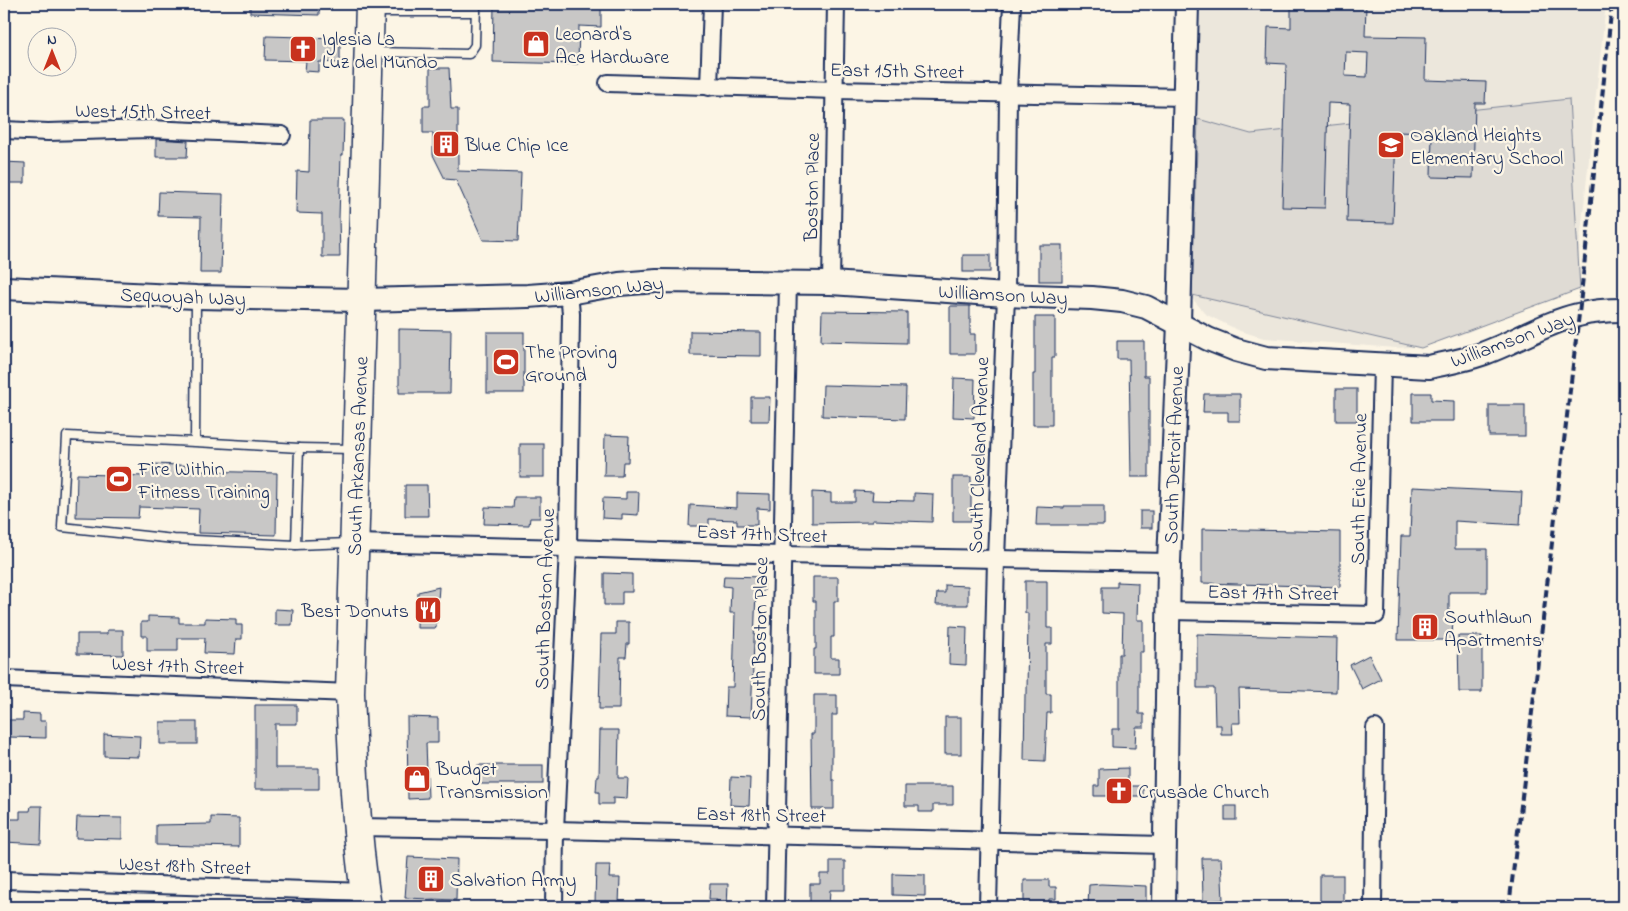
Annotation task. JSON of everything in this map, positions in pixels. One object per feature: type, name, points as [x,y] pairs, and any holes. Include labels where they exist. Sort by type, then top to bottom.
[{"type":"highway","name":"South Arkansas Avenue","points":[[366,899],[357,828],[352,762],[350,693],[370,8]]},
{"type":"street","points":[[709,87],[712,4]]},
{"type":"street","points":[[834,90],[836,4]]},
{"type":"street","name":"South Cleveland Avenue","points":[[988,907],[996,559],[1006,295],[1008,93],[1012,4]]},
{"type":"street","name":"South Detroit Avenue","points":[[1164,907],[1169,562],[1187,4]]},
{"type":"street","name":"East 15th Street","points":[[608,83],[709,87],[1185,97]]},
{"type":"street","name":"Boston Place","points":[[831,283],[834,90]]},
{"type":"street","name":"West 15th Street","points":[[4,130],[48,132],[150,129],[282,135]]},
{"type":"street","name":"Williamson Way","points":[[362,300],[528,296],[569,293],[619,284],[657,281],[831,283],[1006,295],[1092,298],[1122,301],[1146,307],[1236,350],[1266,358],[1429,367],[1482,354],[1579,314],[1624,310]]},
{"type":"street","name":"South Boston Place","points":[[775,907],[788,282]]},
{"type":"street","name":"Sequoyah Way","points":[[4,288],[196,297],[362,300]]},
{"type":"street","name":"South Boston Avenue","points":[[554,907],[554,830],[568,548],[571,314],[569,293]]},
{"type":"street","name":"South Erie Avenue","points":[[1376,615],[1382,365]]},
{"type":"street","name":"East 17th Street","points":[[354,543],[782,555],[1169,562]]},
{"type":"street","name":"East 17th Street","points":[[1168,611],[1376,615]]},
{"type":"street","name":"West 17th Street","points":[[4,679],[350,693]]},
{"type":"street","points":[[1373,907],[1376,728]]},
{"type":"street","name":"East 18th Street","points":[[357,828],[554,830],[1164,845]]},
{"type":"street","name":"West 18th Street","points":[[4,880],[366,899]]},
{"type":"lane","points":[[369,52],[469,54],[475,45],[476,4]]},
{"type":"lane","points":[[370,8],[476,12]]},
{"type":"lane","points":[[195,442],[196,297]]},
{"type":"lane","points":[[1624,423],[1624,445]]},
{"type":"lane","points":[[354,543],[296,545],[174,539],[62,528],[67,436],[357,450]]},
{"type":"lane","points":[[296,545],[299,448]]},
{"type":"shaded area","name":"Oakland Heights Elementary School","points":[[1197,4],[1606,4],[1575,287],[1533,302],[1471,331],[1427,346],[1396,348],[1264,338],[1240,331],[1207,315],[1188,294]]},
{"type":"shaded area","points":[[1569,99],[1580,289],[1421,348],[1192,295],[1198,119],[1251,134]]},
{"type":"building","points":[[250,4],[319,4],[319,15],[250,13]]},
{"type":"building","name":"Leonard's Ace Hardware","points":[[494,4],[601,4],[601,27],[579,26],[578,64],[493,62]]},
{"type":"building","name":"Oakland Heights Elementary School","points":[[1291,4],[1366,4],[1365,36],[1426,37],[1425,80],[1486,82],[1485,103],[1475,103],[1473,178],[1431,177],[1432,133],[1396,132],[1393,223],[1347,222],[1350,104],[1328,103],[1325,208],[1282,207],[1286,64],[1267,63],[1268,27],[1291,28]],"holes":[[[1346,52],[1368,53],[1367,77],[1345,76]]]},
{"type":"building","name":"Iglesia La Luz del Mundo","points":[[266,36],[340,38],[340,63],[319,62],[319,72],[305,71],[306,61],[265,60]]},
{"type":"building","name":"Blue Chip Ice","points":[[430,68],[449,68],[451,109],[458,109],[458,171],[521,173],[518,241],[483,240],[456,180],[445,179],[433,155],[433,133],[423,133],[423,106],[430,106]]},
{"type":"building","points":[[310,120],[344,120],[339,218],[340,257],[322,257],[322,214],[296,213],[297,171],[309,172]]},
{"type":"building","points":[[156,139],[188,141],[187,157],[156,157]]},
{"type":"building","points":[[4,162],[25,163],[25,183],[4,183]]},
{"type":"building","points":[[159,192],[223,194],[221,273],[200,273],[201,217],[158,216]]},
{"type":"building","points":[[1039,245],[1062,245],[1062,281],[1039,281]]},
{"type":"building","points":[[963,255],[990,255],[990,272],[963,272]]},
{"type":"building","points":[[950,306],[970,306],[970,334],[975,334],[975,354],[950,354]]},
{"type":"building","points":[[822,311],[907,312],[907,343],[821,341]]},
{"type":"building","points":[[1035,317],[1055,317],[1055,357],[1052,357],[1052,425],[1033,425]]},
{"type":"building","points":[[399,329],[451,330],[450,393],[399,393]]},
{"type":"building","points":[[690,331],[761,332],[761,356],[690,355]]},
{"type":"building","name":"The Proving Ground","points":[[487,332],[524,332],[524,393],[487,393]]},
{"type":"building","points":[[1117,341],[1144,341],[1144,376],[1149,376],[1149,477],[1131,477],[1129,359],[1117,359]]},
{"type":"building","points":[[954,378],[975,379],[974,418],[953,417]]},
{"type":"building","points":[[823,385],[906,387],[905,419],[822,416]]},
{"type":"building","points":[[1336,389],[1357,389],[1357,421],[1336,421]]},
{"type":"building","points":[[1413,393],[1431,393],[1431,400],[1454,401],[1454,421],[1413,421]]},
{"type":"building","points":[[1204,394],[1240,394],[1240,421],[1228,421],[1228,412],[1203,412]]},
{"type":"building","points":[[751,397],[770,397],[769,421],[751,421]]},
{"type":"building","points":[[1489,405],[1525,405],[1525,436],[1489,436]]},
{"type":"building","points":[[605,435],[629,436],[628,462],[623,462],[622,476],[604,476]]},
{"type":"building","points":[[520,444],[544,444],[544,477],[520,477]]},
{"type":"building","points":[[155,464],[201,466],[200,471],[277,473],[276,535],[198,533],[199,509],[139,507],[138,518],[76,517],[77,474],[144,476]]},
{"type":"building","points":[[953,477],[971,477],[971,521],[953,521]]},
{"type":"building","points":[[405,485],[427,485],[428,516],[405,516]]},
{"type":"building","points":[[1412,487],[1522,492],[1520,525],[1455,521],[1455,549],[1487,549],[1487,592],[1449,592],[1449,615],[1453,615],[1452,640],[1398,640],[1401,536],[1410,536]]},
{"type":"building","points":[[855,491],[873,492],[872,500],[914,501],[914,493],[933,494],[932,522],[872,520],[872,522],[812,523],[812,492],[831,493],[831,502],[855,502]]},
{"type":"building","points":[[626,492],[639,492],[638,515],[622,514],[622,519],[602,518],[603,498],[626,499]]},
{"type":"building","points":[[737,493],[770,494],[770,509],[757,508],[757,525],[737,525],[737,520],[709,519],[709,526],[689,526],[690,505],[737,508]]},
{"type":"building","points":[[514,497],[540,497],[540,518],[530,518],[529,525],[484,524],[485,507],[513,508]]},
{"type":"building","points":[[1064,506],[1104,506],[1104,525],[1036,525],[1037,507],[1064,508]]},
{"type":"building","points":[[1140,511],[1152,511],[1152,528],[1140,528]]},
{"type":"building","points":[[1202,529],[1340,532],[1340,587],[1202,583]]},
{"type":"building","points":[[604,573],[632,574],[632,592],[622,592],[622,605],[604,605]]},
{"type":"building","points":[[724,576],[764,577],[764,591],[756,591],[751,717],[725,716],[726,687],[733,687],[735,613],[730,613],[731,587],[723,586]]},
{"type":"building","points":[[813,577],[838,577],[838,601],[834,601],[834,637],[831,637],[831,658],[839,658],[839,674],[814,674],[816,601],[813,601]]},
{"type":"building","points":[[1025,581],[1047,581],[1047,628],[1052,628],[1052,644],[1046,644],[1046,694],[1051,694],[1051,713],[1047,713],[1045,761],[1024,760],[1028,613],[1025,613]]},
{"type":"building","points":[[1117,582],[1138,583],[1137,620],[1143,620],[1143,652],[1139,652],[1139,714],[1144,714],[1144,727],[1136,727],[1135,748],[1112,747],[1112,729],[1119,729],[1119,654],[1122,654],[1123,614],[1102,613],[1102,587],[1117,587]]},
{"type":"building","points":[[945,585],[968,586],[968,605],[936,605],[937,593],[945,593]]},
{"type":"building","name":"Best Donuts","points":[[439,587],[436,628],[417,628],[418,592]]},
{"type":"building","points":[[275,609],[293,610],[292,625],[275,625]]},
{"type":"building","points":[[148,616],[179,617],[179,623],[205,623],[205,618],[236,619],[236,625],[242,625],[242,639],[236,639],[235,654],[204,653],[205,638],[178,638],[178,651],[147,651],[147,636],[141,636],[141,622],[148,622]]},
{"type":"building","points":[[616,622],[629,622],[629,644],[627,644],[626,657],[620,657],[619,709],[599,709],[601,634],[616,634]]},
{"type":"building","points":[[950,626],[967,627],[966,665],[949,664]]},
{"type":"building","points":[[107,630],[123,630],[123,655],[77,654],[77,634],[107,634]]},
{"type":"building","points":[[1197,634],[1337,638],[1336,692],[1239,689],[1240,723],[1232,723],[1233,734],[1221,734],[1221,725],[1215,725],[1214,688],[1197,688]]},
{"type":"building","name":"Southlawn Apartments","points":[[1458,636],[1482,636],[1482,692],[1459,692]]},
{"type":"building","points":[[1369,655],[1381,679],[1362,689],[1350,665]]},
{"type":"building","points":[[814,695],[837,695],[837,715],[832,715],[834,809],[812,809],[811,734],[814,734]]},
{"type":"building","points":[[255,705],[297,705],[297,724],[275,724],[275,768],[319,768],[319,789],[255,789]]},
{"type":"building","points":[[23,713],[40,714],[40,721],[46,721],[46,738],[9,737],[9,720],[23,720]]},
{"type":"building","points":[[407,717],[438,718],[438,743],[426,743],[428,798],[408,799]]},
{"type":"building","points":[[945,717],[961,717],[961,754],[945,754]]},
{"type":"building","points":[[160,722],[197,722],[197,744],[160,744]]},
{"type":"building","points":[[600,730],[619,730],[618,778],[628,778],[627,799],[613,798],[613,804],[599,804],[599,792],[596,792],[597,777],[599,777]]},
{"type":"building","points":[[104,734],[140,736],[139,757],[104,756]]},
{"type":"building","points":[[478,765],[543,765],[543,784],[478,784]]},
{"type":"building","points":[[1128,768],[1128,786],[1143,786],[1143,796],[1094,796],[1094,786],[1099,786],[1099,769]]},
{"type":"building","points":[[731,777],[750,778],[749,806],[730,805]]},
{"type":"building","points":[[905,786],[953,786],[953,805],[933,805],[933,812],[919,812],[919,806],[905,806]]},
{"type":"building","points":[[31,806],[42,806],[41,844],[4,842],[4,819],[20,819],[20,811],[30,811]]},
{"type":"building","points":[[1225,806],[1236,806],[1236,820],[1225,820]]},
{"type":"building","points":[[77,817],[122,818],[122,839],[76,838]]},
{"type":"building","points":[[211,817],[239,818],[239,847],[156,845],[156,825],[211,824]]},
{"type":"building","name":"Salvation Army","points":[[408,857],[457,859],[456,900],[405,898]]},
{"type":"building","points":[[1202,858],[1221,858],[1223,900],[1203,901]]},
{"type":"building","points":[[830,861],[845,861],[845,890],[830,890],[829,907],[810,907],[810,884],[820,884],[820,874],[830,874]]},
{"type":"building","points":[[596,865],[610,865],[609,878],[620,878],[619,904],[595,903]]},
{"type":"building","points":[[893,874],[925,875],[925,896],[893,895]]},
{"type":"building","points":[[1320,875],[1343,875],[1343,907],[1320,907]]},
{"type":"building","points":[[1024,880],[1049,880],[1049,887],[1056,887],[1056,899],[1049,899],[1049,907],[1024,907]]},
{"type":"building","points":[[710,884],[728,884],[727,907],[717,907],[717,899],[709,899]]},
{"type":"building","points":[[1089,885],[1146,886],[1146,907],[1088,906]]},
{"type":"railway","points":[[1509,907],[1579,314],[1612,4]]},
{"type":"place","name":"Leonard's Ace Hardware","points":[[536,44]]},
{"type":"place","name":"Iglesia La Luz del Mundo","points":[[303,49]]},
{"type":"place","name":"Blue Chip Ice","points":[[446,144]]},
{"type":"place","name":"Oakland Heights Elementary School","points":[[1391,145]]},
{"type":"place","name":"The Proving Ground","points":[[506,362]]},
{"type":"place","name":"Fire Within Fitness Training","points":[[119,479]]},
{"type":"place","name":"Best Donuts","points":[[428,610]]},
{"type":"place","name":"Southlawn Apartments","points":[[1425,627]]},
{"type":"place","name":"Budget Transmission","points":[[417,779]]},
{"type":"place","name":"Crusade Church","points":[[1119,791]]},
{"type":"place","name":"Salvation Army","points":[[431,879]]}]
